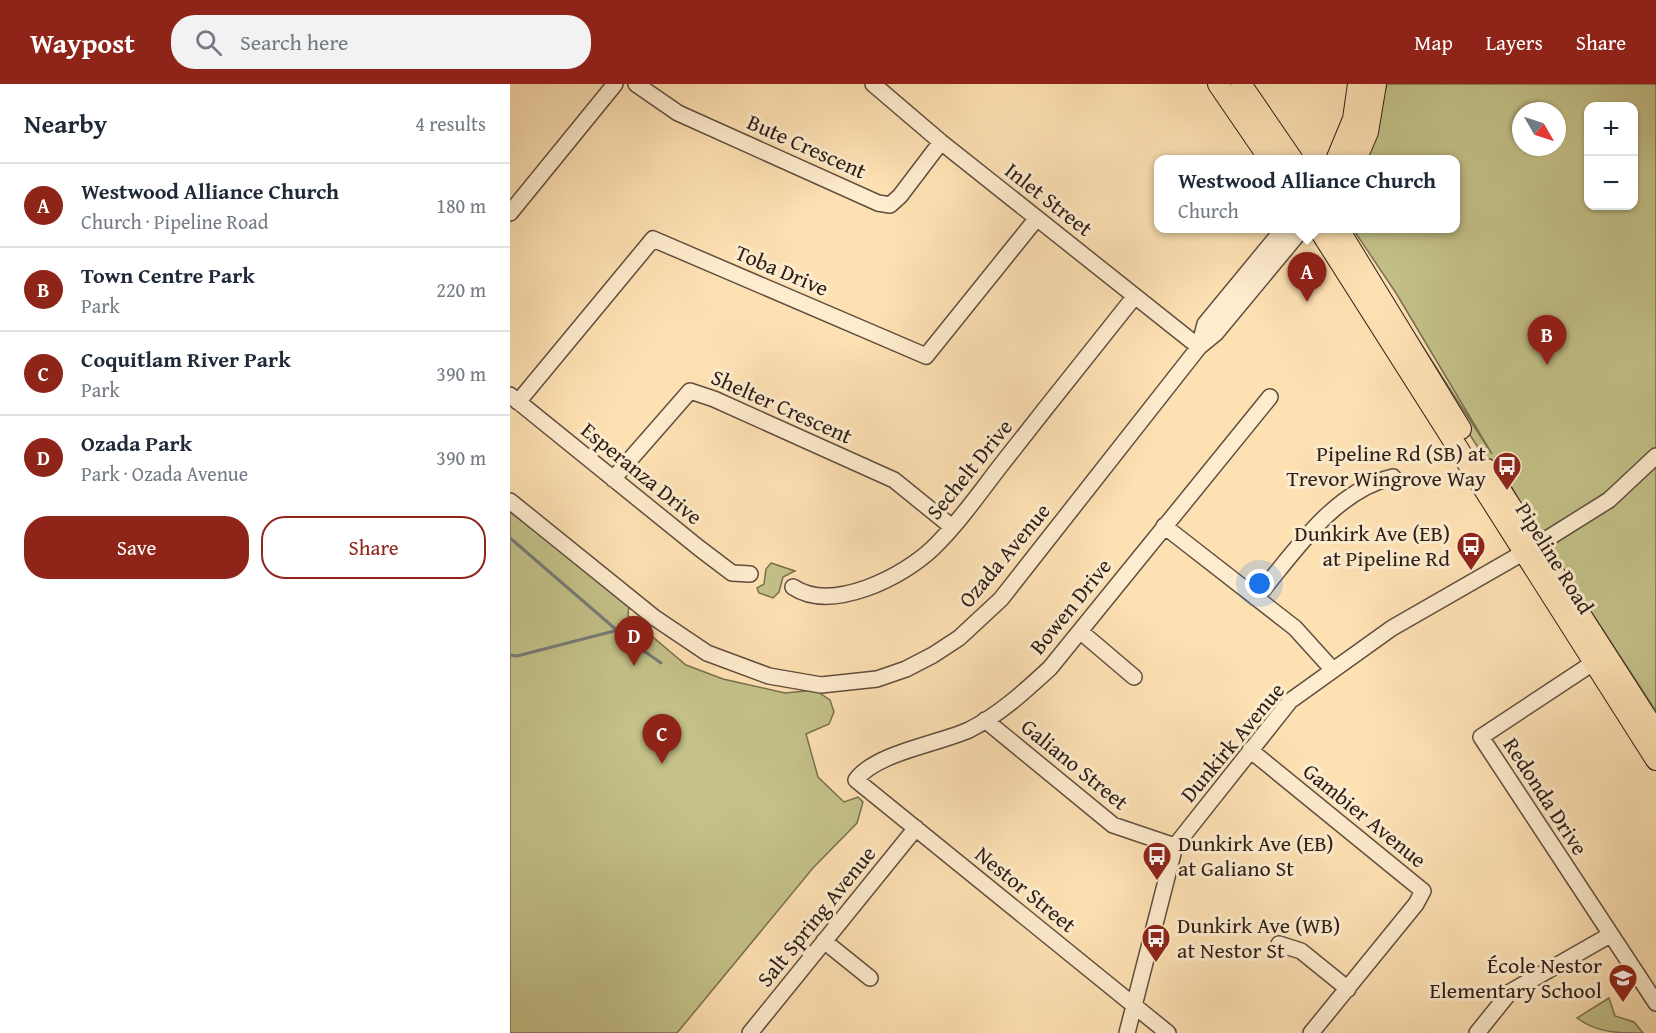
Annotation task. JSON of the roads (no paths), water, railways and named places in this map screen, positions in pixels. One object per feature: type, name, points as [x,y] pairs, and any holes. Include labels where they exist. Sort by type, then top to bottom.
[{"type":"main road","points":[[1218,84],[1267,155]]},
{"type":"main road","points":[[1241,84],[1290,155]]},
{"type":"main road","points":[[1338,155],[1353,119],[1358,84]]},
{"type":"main road","points":[[1358,155],[1368,132],[1377,84]]},
{"type":"main road","name":"Pipeline Road","points":[[1321,233],[1530,549]]},
{"type":"main road","name":"Pipeline Road","points":[[1341,233],[1599,660],[1656,760]]},
{"type":"main road","name":"Pipeline Road","points":[[1599,660],[1656,732]]},
{"type":"street","points":[[510,213],[615,84]]},
{"type":"street","name":"Bute Crescent","points":[[636,84],[678,113],[878,203],[890,206],[941,142]]},
{"type":"street","name":"Inlet Street","points":[[873,84],[941,142],[1199,347]]},
{"type":"street","name":"Toba Drive","points":[[514,398],[653,239],[926,356],[1037,218]]},
{"type":"street","name":"Ozada Avenue","points":[[1199,347],[1205,324],[1280,233]]},
{"type":"street","name":"Ozada Avenue","points":[[510,501],[655,618],[707,653],[768,676],[821,685],[877,679],[906,669],[933,655],[959,638],[1001,599],[1199,347],[1216,333],[1299,233]]},
{"type":"street","name":"Sechelt Drive","points":[[793,587],[804,594],[836,595],[870,587],[889,580],[933,548],[1135,296]]},
{"type":"street","name":"Shelter Crescent","points":[[613,479],[690,390],[894,480],[952,527]]},
{"type":"street","name":"Bowen Drive","points":[[856,780],[862,771],[881,762],[953,736],[985,720],[1022,694],[1050,668],[1081,632],[1270,397]]},
{"type":"street","name":"Esperanza Drive","points":[[514,398],[732,573],[750,574]]},
{"type":"street","name":"Dunkirk Avenue","points":[[1127,1033],[1175,846],[1290,701],[1392,628],[1530,549],[1609,500],[1656,456]]},
{"type":"street","points":[[1256,598],[1312,530],[1372,482],[1393,477]]},
{"type":"street","points":[[1164,526],[1295,628],[1333,670]]},
{"type":"street","points":[[1081,632],[1134,677]]},
{"type":"street","name":"Redonda Drive","points":[[1599,660],[1481,737],[1656,1003]]},
{"type":"street","name":"Galiano Street","points":[[985,720],[1113,825],[1175,846]]},
{"type":"street","name":"Gambier Avenue","points":[[1250,750],[1423,891],[1348,989],[1311,1033]]},
{"type":"street","name":"Nestor Street","points":[[856,780],[1168,1033]]},
{"type":"street","name":"Salt Spring Avenue","points":[[750,1033],[916,828]]},
{"type":"street","points":[[1477,1033],[1510,992],[1610,935]]},
{"type":"street","points":[[824,941],[870,978]]},
{"type":"street","points":[[1279,944],[1301,951],[1348,989]]},
{"type":"waterway","points":[[510,538],[627,639],[661,663]]},
{"type":"waterway","points":[[510,655],[517,656],[618,630]]},
{"type":"place","name":"Westwood Alliance Church","points":[[1307,302]]},
{"type":"place","name":"Town Centre Park","points":[[1547,365]]},
{"type":"place","name":"Pipeline Rd (SB) at Trevor Wingrove Way","points":[[1507,492]]},
{"type":"place","name":"Dunkirk Ave (EB) at Pipeline Rd","points":[[1471,572]]},
{"type":"place","name":"Ozada Park","points":[[634,666]]},
{"type":"place","name":"Coquitlam River Park","points":[[662,764]]},
{"type":"place","name":"Dunkirk Ave (EB) at Galiano St","points":[[1157,882]]},
{"type":"place","name":"Dunkirk Ave (WB) at Nestor St","points":[[1156,964]]},
{"type":"place","name":"École Nestor Elementary School","points":[[1623,1004]]}]
